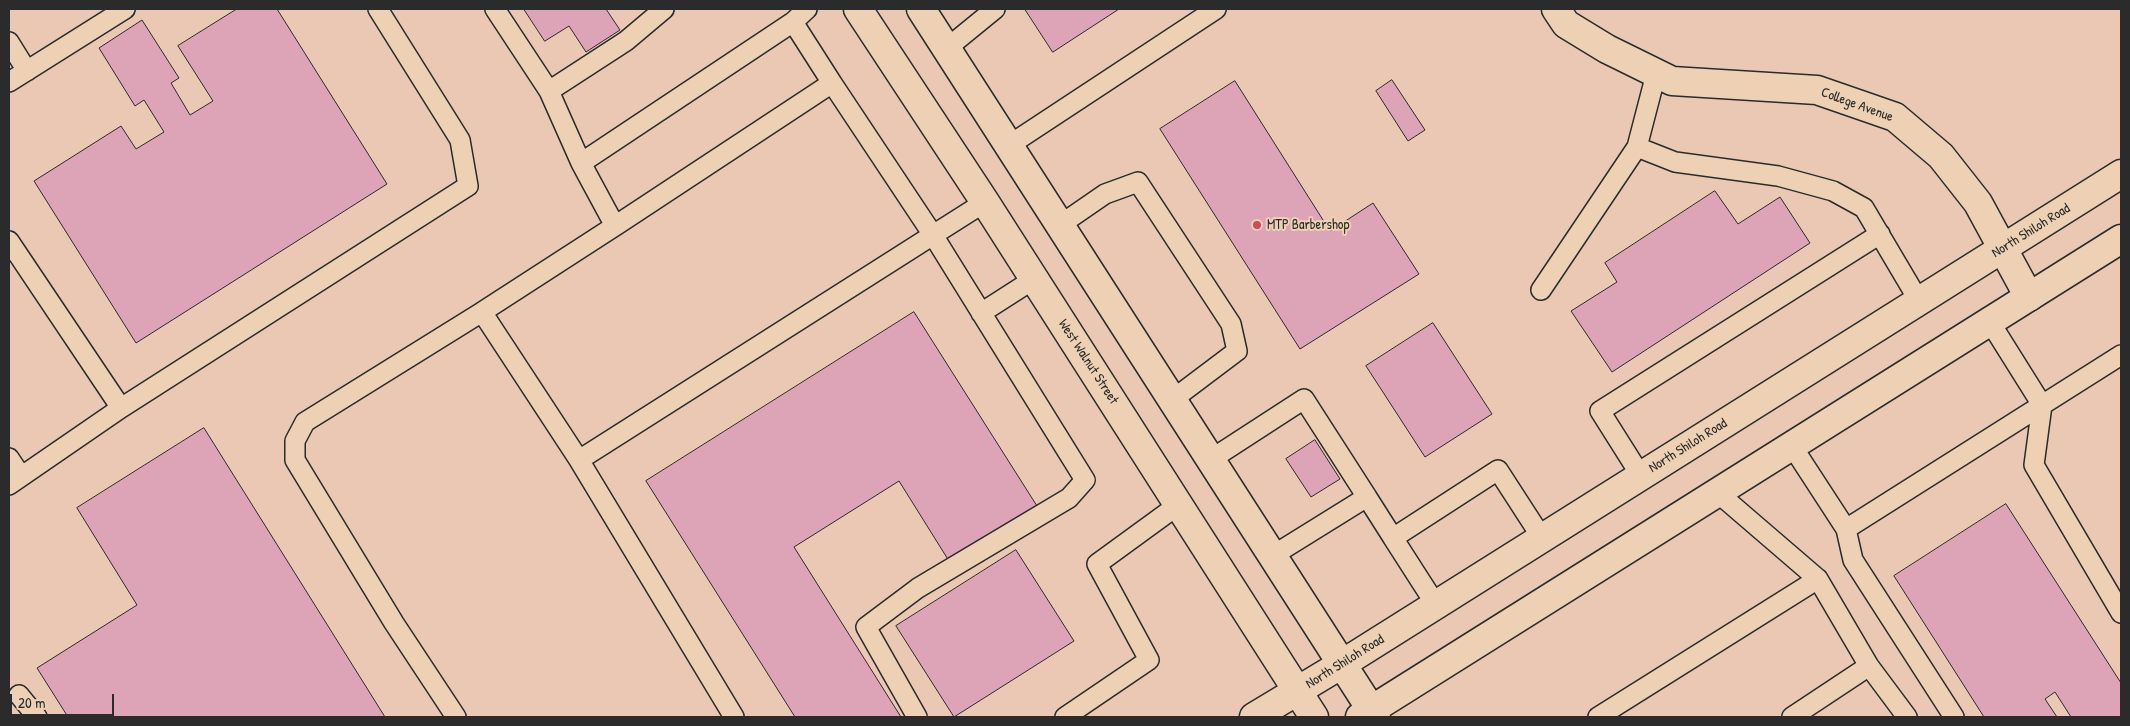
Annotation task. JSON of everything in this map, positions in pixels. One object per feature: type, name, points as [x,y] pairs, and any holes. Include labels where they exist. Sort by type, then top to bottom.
[{"type":"main road","name":"West Walnut Street","points":[[858,9],[985,202],[1314,717]]},
{"type":"main road","points":[[921,9],[1342,664],[1369,715],[2121,239]]},
{"type":"main road","name":"College Avenue","points":[[1556,9],[1566,24],[1607,49],[1672,82],[1816,90],[1895,117],[1941,156],[1978,204],[2029,297]]},
{"type":"main road","name":"North Shiloh Road","points":[[1254,717],[1342,664],[2121,174]]},
{"type":"lane","points":[[9,82],[124,9]]},
{"type":"lane","points":[[9,458],[15,481],[121,408],[468,186],[460,140],[378,9]]},
{"type":"lane","points":[[495,9],[549,92],[581,163],[615,226]]},
{"type":"lane","points":[[549,92],[626,41],[664,9]]},
{"type":"lane","points":[[581,163],[793,22],[807,9]]},
{"type":"lane","points":[[946,49],[995,9]]},
{"type":"lane","points":[[1008,146],[1216,9]]},
{"type":"lane","points":[[793,22],[933,235],[1085,480],[1070,498],[918,588],[866,627],[917,717]]},
{"type":"lane","points":[[9,42],[27,71]]},
{"type":"lane","points":[[1541,290],[1637,147],[1656,74]]},
{"type":"lane","points":[[456,717],[394,623],[295,460],[295,441],[305,422],[482,312],[832,83]]},
{"type":"lane","points":[[1637,147],[1675,162],[1778,176],[1833,190],[1864,208],[1920,301]]},
{"type":"lane","points":[[1060,225],[1105,194],[1138,182],[1232,324],[1237,351],[1172,400]]},
{"type":"lane","points":[[579,460],[985,202]]},
{"type":"lane","points":[[1641,476],[1600,411],[1880,234]]},
{"type":"lane","points":[[9,241],[121,408]]},
{"type":"lane","points":[[981,313],[1034,279]]},
{"type":"lane","points":[[482,312],[579,460],[734,717]]},
{"type":"lane","points":[[1990,322],[2042,405],[2034,465],[2121,613]]},
{"type":"lane","points":[[1846,529],[2121,355]]},
{"type":"lane","points":[[1210,460],[1304,399],[1436,605]]},
{"type":"lane","points":[[1792,446],[1846,529],[1853,560],[1954,717]]},
{"type":"lane","points":[[1394,538],[1498,470],[1542,538]]},
{"type":"lane","points":[[1718,493],[1818,579],[1869,666],[1907,717]]},
{"type":"lane","points":[[1272,556],[1368,497]]},
{"type":"lane","points":[[1065,717],[1149,660],[1097,564],[1178,505]]},
{"type":"lane","points":[[1598,717],[1818,579]]},
{"type":"lane","points":[[1792,717],[1869,666]]},
{"type":"lane","points":[[20,695],[37,717]]},
{"type":"building","points":[[237,9],[277,9],[387,184],[136,343],[34,181],[121,126],[136,149],[164,132],[144,100],[135,106],[99,48],[142,20],[179,78],[171,83],[190,115],[213,101],[178,46]]},
{"type":"building","points":[[524,9],[606,9],[620,30],[586,52],[569,26],[545,41]]},
{"type":"building","points":[[1025,9],[1119,9],[1053,52]]},
{"type":"building","points":[[1392,80],[1425,130],[1408,141],[1376,91]]},
{"type":"building","points":[[1235,81],[1330,231],[1373,203],[1419,274],[1300,349],[1160,129]]},
{"type":"building","points":[[1715,191],[1738,224],[1780,197],[1810,243],[1612,372],[1571,311],[1617,282],[1605,263]]},
{"type":"building","points":[[914,312],[1037,506],[949,561],[899,481],[794,547],[901,717],[795,717],[646,481]]},
{"type":"building","points":[[1433,323],[1492,414],[1425,457],[1366,366]]},
{"type":"building","points":[[204,428],[385,717],[68,717],[37,668],[137,605],[77,508]]},
{"type":"building","points":[[1315,440],[1340,479],[1311,497],[1286,459]]},
{"type":"building","points":[[2006,504],[2121,683],[2121,717],[2071,717],[2055,692],[2045,699],[2057,717],[1984,717],[1894,576]]},
{"type":"building","points":[[1016,550],[1074,641],[954,717],[896,626]]},
{"type":"place","name":"MTP Barbershop","points":[[1257,225]]}]
